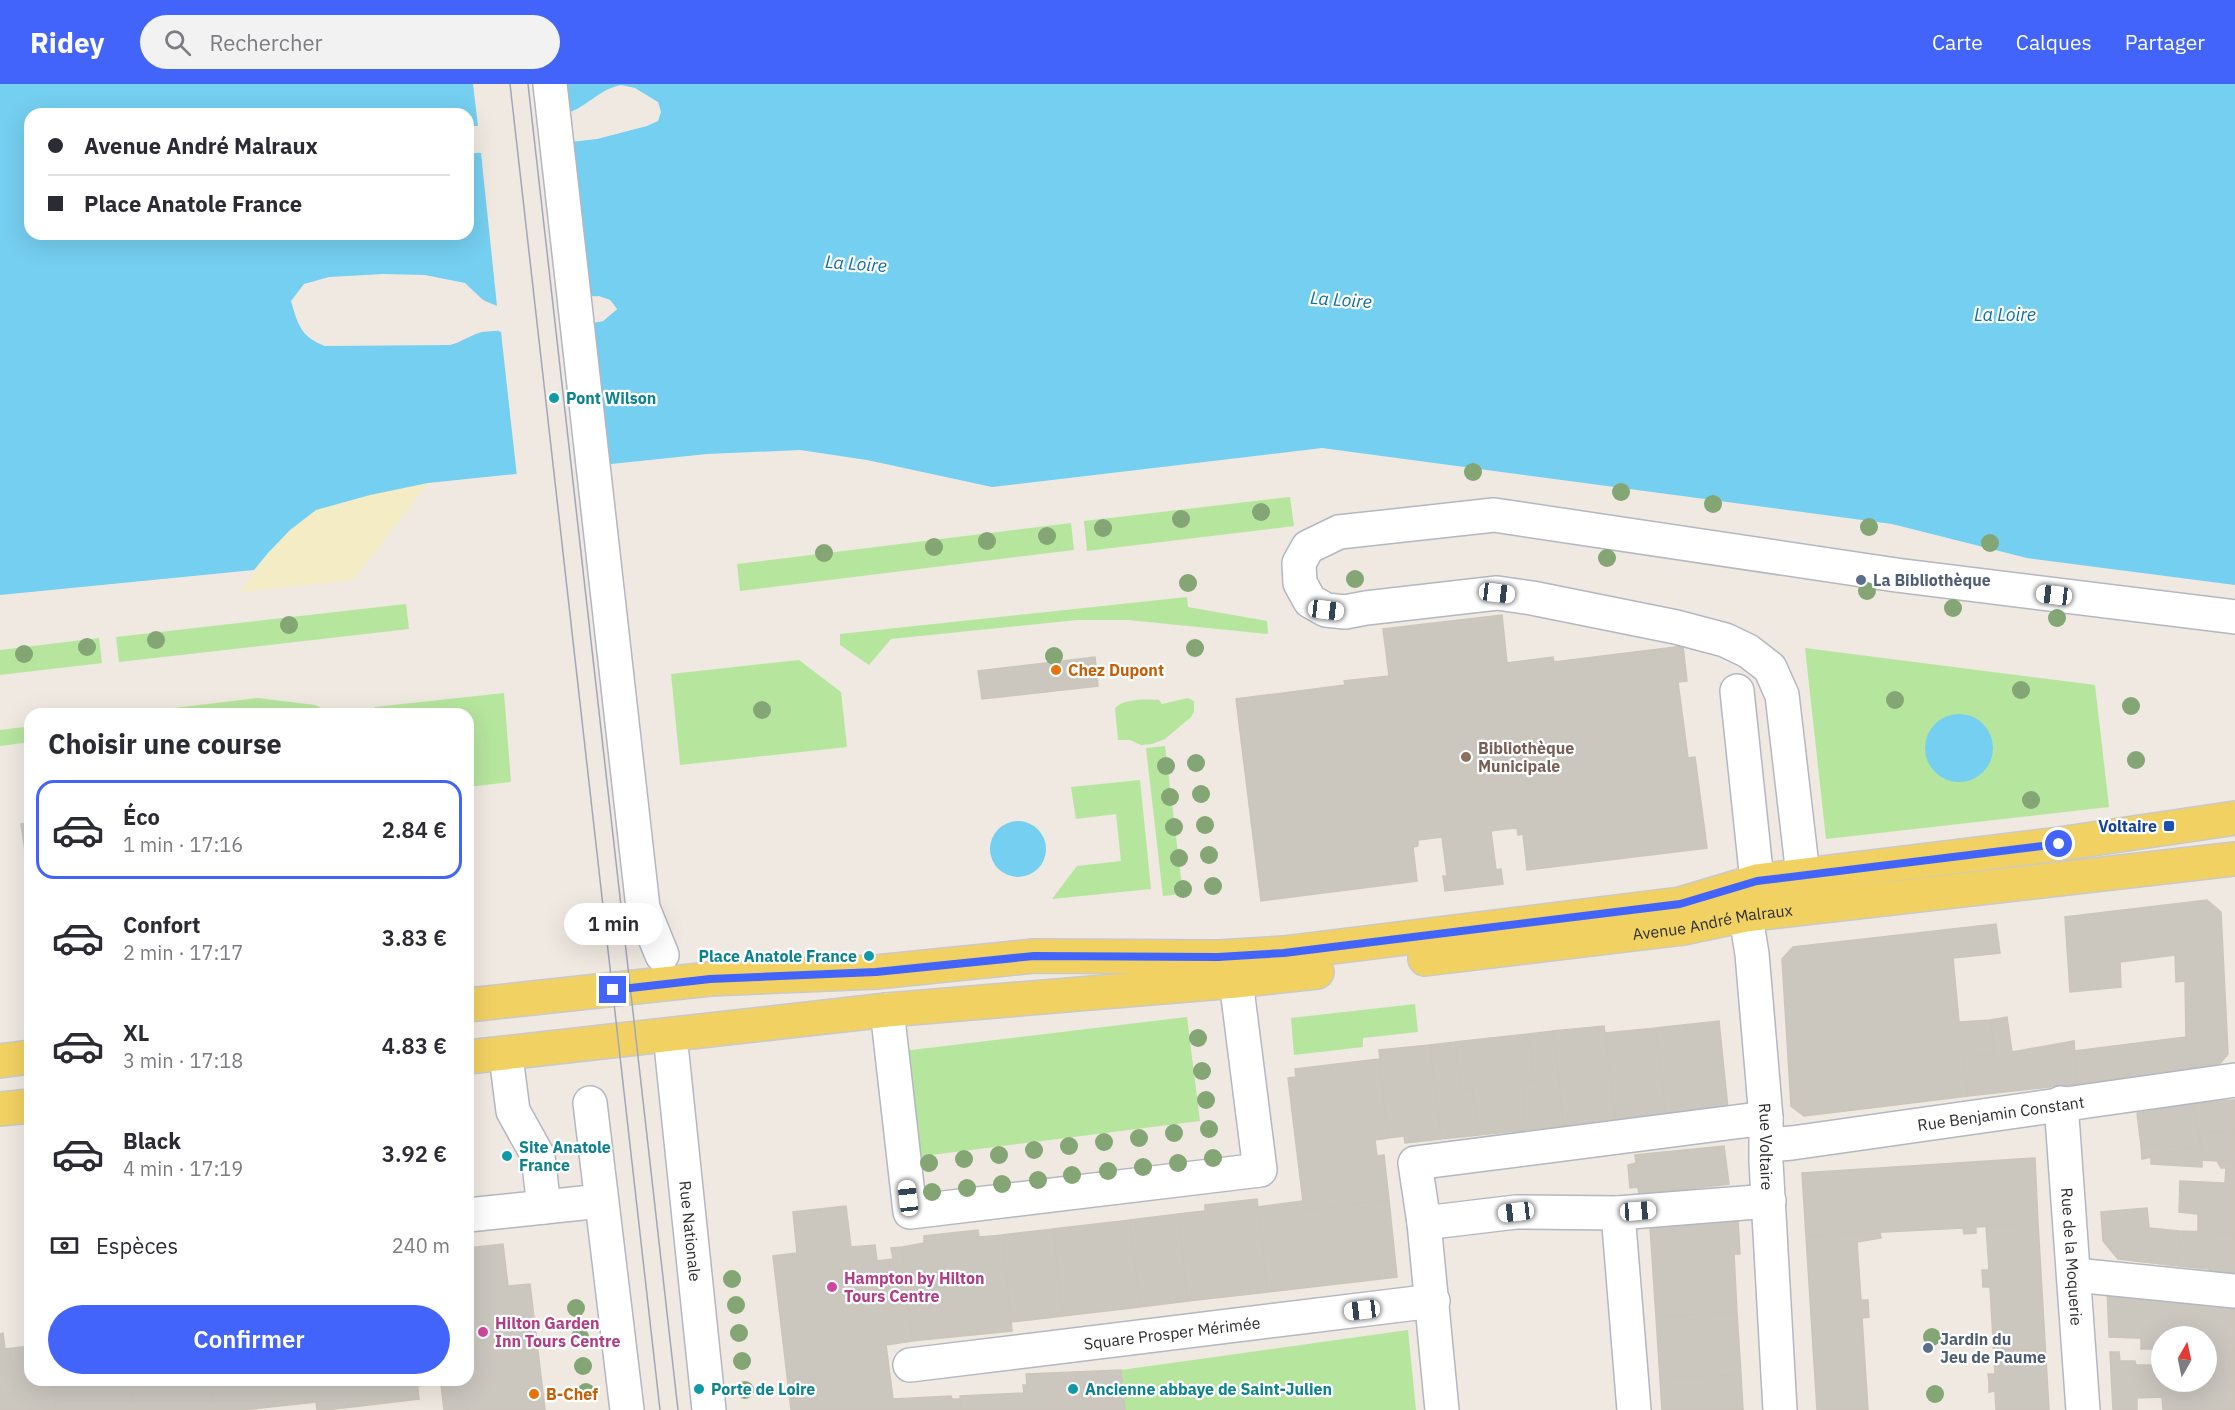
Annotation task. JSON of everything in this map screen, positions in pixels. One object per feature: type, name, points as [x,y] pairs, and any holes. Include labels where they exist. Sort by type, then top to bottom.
[{"type":"main road","name":"Avenue André Malraux","points":[[887,1010],[1189,985],[1227,969],[1684,928],[1748,893],[1803,875],[2059,844],[2235,818]]},
{"type":"main road","name":"Avenue André Malraux","points":[[1748,893],[2235,859]]},
{"type":"main road","points":[[474,1004],[710,979],[876,972],[1034,956],[1227,969]]},
{"type":"main road","points":[[474,1056],[887,1010]]},
{"type":"main road","points":[[0,1061],[24,1058]]},
{"type":"main road","points":[[0,1109],[24,1107]]},
{"type":"street","points":[[550,84],[643,908],[662,955]]},
{"type":"street","points":[[1803,875],[1782,695],[1770,668],[1748,651],[1725,640],[1676,627],[1497,593],[1345,612],[1326,610],[1310,601],[1300,583],[1299,563],[1308,547],[1339,532],[1494,515],[1896,575],[2235,617]]},
{"type":"street","name":"Rue Voltaire","points":[[1737,691],[1752,954],[1767,1131],[1780,1410]]},
{"type":"street","points":[[887,1010],[910,1212],[1260,1170],[1227,969]]},
{"type":"street","name":"Rue Nationale","points":[[672,1054],[709,1410]]},
{"type":"street","points":[[508,1072],[513,1111],[538,1156],[544,1208]]},
{"type":"street","name":"Rue Benjamin Constant","points":[[1424,1223],[1415,1163],[1767,1131],[1792,1143],[2235,1080]]},
{"type":"street","points":[[590,1103],[627,1410]]},
{"type":"street","name":"Rue de la Moquerie","points":[[2061,1103],[2083,1410]]},
{"type":"street","points":[[474,1214],[602,1201]]},
{"type":"street","points":[[1442,1410],[1424,1223],[1516,1212],[1618,1213],[1769,1201]]},
{"type":"street","points":[[1618,1213],[1634,1410]]},
{"type":"street","points":[[2074,1275],[2235,1291]]},
{"type":"street","name":"Square Prosper Mérimée","points":[[910,1365],[1433,1301]]},
{"type":"green space","points":[[1290,497],[1294,526],[1087,551],[1084,521]]},
{"type":"green space","points":[[1071,523],[1074,550],[740,591],[737,564]]},
{"type":"green space","points":[[1187,597],[1188,607],[1267,621],[1268,634],[1128,620],[1077,620],[891,639],[869,665],[840,645],[840,634]]},
{"type":"green space","points":[[406,604],[409,629],[119,662],[116,637]]},
{"type":"green space","points":[[99,638],[102,663],[0,675],[0,650]]},
{"type":"green space","points":[[1805,648],[2095,685],[2109,807],[1826,839]]},
{"type":"green space","points":[[799,660],[841,692],[847,747],[680,765],[671,674]]},
{"type":"green space","points":[[504,693],[511,782],[474,786],[474,708],[375,707]]},
{"type":"green space","points":[[258,698],[315,705],[321,708],[174,708]]},
{"type":"green space","points":[[1188,698],[1194,701],[1194,712],[1165,739],[1141,745],[1130,740],[1118,740],[1115,708],[1119,705],[1129,701],[1148,700],[1159,700],[1162,704]]},
{"type":"green space","points":[[24,727],[24,743],[0,746],[0,730]]},
{"type":"green space","points":[[1165,746],[1183,894],[1163,896],[1146,748]]},
{"type":"green space","points":[[1140,780],[1151,889],[1052,899],[1077,866],[1121,861],[1116,814],[1076,819],[1071,787]]},
{"type":"green space","points":[[1415,1004],[1418,1032],[1363,1038],[1363,1047],[1294,1055],[1291,1018]]},
{"type":"green space","points":[[1187,1017],[1200,1121],[916,1157],[903,1051]]},
{"type":"green space","points":[[1408,1330],[1416,1410],[1125,1410],[1121,1370]]},
{"type":"sand","points":[[428,483],[353,580],[240,592],[268,553],[290,530],[316,510],[370,495]]},
{"type":"water","name":"La Loire","points":[[0,84],[2235,84],[2235,585],[2027,558],[1892,524],[1322,448],[992,487],[867,460],[800,450],[707,454],[428,483],[370,495],[316,510],[290,530],[254,570],[0,595]],"holes":[[[383,274],[425,275],[465,283],[483,300],[497,306],[599,296],[610,300],[617,309],[603,321],[482,332],[450,345],[325,346],[311,339],[302,329],[291,301],[304,284],[329,277]]]},
{"type":"water","points":[[1959,714],[1972,717],[1983,724],[1990,735],[1993,748],[1990,761],[1983,772],[1972,779],[1959,782],[1946,779],[1935,772],[1928,761],[1925,748],[1928,735],[1935,724],[1946,717]]},
{"type":"water","points":[[1012,821],[1024,821],[1034,825],[1042,833],[1046,849],[1042,865],[1034,873],[1024,877],[1012,877],[1002,873],[994,865],[990,855],[990,843],[994,833],[1002,825]]},
{"type":"pier","points":[[473,84],[566,84],[569,113],[574,113],[569,116],[474,129],[478,126]]},
{"type":"pier","points":[[585,138],[572,142],[588,295],[610,300],[617,309],[603,321],[593,323],[608,468],[517,477],[501,332],[492,328],[592,320],[602,318],[613,309],[609,303],[588,298],[494,308],[497,306],[481,153],[474,150]]},
{"type":"building","name":"Bibliothèque Municipale","points":[[1502,615],[1507,663],[1553,657],[1554,662],[1683,646],[1687,681],[1678,682],[1688,758],[1695,757],[1707,848],[1527,870],[1523,834],[1518,835],[1517,828],[1505,829],[1491,831],[1496,870],[1501,869],[1503,884],[1445,891],[1443,876],[1447,876],[1442,837],[1418,840],[1418,846],[1413,847],[1417,881],[1261,901],[1236,699],[1345,685],[1344,681],[1389,676],[1383,629]]},
{"type":"building","points":[[1095,657],[1098,686],[982,699],[978,671]]},
{"type":"building","points":[[21,824],[24,824],[24,844]]},
{"type":"building","points":[[2207,900],[2221,912],[2228,1054],[2217,1067],[2077,1084],[2075,1051],[2186,1037],[2185,981],[2176,982],[2175,955],[2120,962],[2121,987],[2070,992],[2065,917]]},
{"type":"building","points":[[1996,924],[2000,953],[1953,958],[1959,1022],[1990,1020],[1995,1054],[1963,1057],[1968,1096],[1804,1116],[1791,1106],[1782,959],[1793,947]]},
{"type":"building","points":[[2007,1017],[2012,1052],[2074,1041],[2077,1084],[1968,1096],[1963,1057],[1995,1054],[1990,1020]]},
{"type":"building","points":[[1719,1021],[1728,1109],[1666,1115],[1656,1028]]},
{"type":"building","points":[[1604,1026],[1616,1121],[1564,1126],[1553,1031]]},
{"type":"building","points":[[1656,1028],[1666,1115],[1616,1121],[1605,1033]]},
{"type":"building","points":[[1553,1031],[1564,1126],[1526,1130],[1522,1082],[1534,1081],[1529,1034]]},
{"type":"building","points":[[1529,1034],[1534,1081],[1522,1082],[1526,1130],[1479,1135],[1472,1088],[1461,1089],[1455,1042]]},
{"type":"building","points":[[1455,1042],[1461,1089],[1472,1088],[1479,1135],[1441,1139],[1430,1045]]},
{"type":"building","points":[[1430,1045],[1441,1139],[1405,1143],[1404,1136],[1388,1138],[1379,1050]]},
{"type":"building","points":[[1379,1059],[1388,1138],[1375,1140],[1377,1156],[1384,1155],[1389,1200],[1304,1210],[1288,1078],[1296,1077],[1295,1069]]},
{"type":"building","points":[[2235,1100],[2235,1131],[2198,1133],[2194,1103]]},
{"type":"building","points":[[2194,1103],[2202,1149],[2141,1145],[2137,1113]]},
{"type":"building","points":[[2235,1131],[2235,1162],[2202,1160],[2198,1133]]},
{"type":"building","points":[[2141,1145],[2202,1149],[2202,1167],[2151,1164],[2151,1157],[2142,1159]]},
{"type":"building","points":[[1724,1146],[1729,1184],[1639,1195],[1638,1187],[1630,1188],[1628,1165],[1636,1163],[1635,1155]]},
{"type":"building","points":[[2035,1158],[2038,1223],[1976,1227],[1976,1233],[1964,1234],[1963,1228],[1806,1236],[1802,1173]]},
{"type":"building","points":[[2217,1161],[2235,1162],[2235,1233],[2198,1232],[2198,1214],[2179,1212],[2180,1181],[2225,1183],[2226,1168],[2221,1168]]},
{"type":"building","points":[[1257,1199],[1268,1292],[1188,1301],[1178,1214],[1205,1211],[1205,1205]]},
{"type":"building","points":[[1389,1200],[1397,1277],[1268,1292],[1258,1207],[1302,1201],[1304,1210]]},
{"type":"building","points":[[846,1206],[851,1247],[875,1245],[877,1261],[893,1259],[891,1248],[902,1247],[912,1341],[886,1345],[893,1399],[951,1396],[952,1399],[961,1399],[961,1410],[791,1410],[773,1256],[797,1253],[793,1212]]},
{"type":"building","points":[[2147,1208],[2149,1228],[2179,1231],[2178,1266],[2118,1259],[2103,1241],[2101,1212]]},
{"type":"building","points":[[1178,1214],[1188,1301],[1140,1307],[1130,1220]]},
{"type":"building","points":[[1130,1220],[1140,1307],[1063,1316],[1053,1229]]},
{"type":"building","points":[[1738,1220],[1740,1254],[1734,1254],[1737,1313],[1656,1317],[1650,1227]]},
{"type":"building","points":[[2038,1223],[2049,1410],[1996,1410],[1995,1391],[1989,1392],[1988,1374],[1995,1374],[1990,1287],[1983,1287],[1982,1270],[1989,1270],[1986,1226]]},
{"type":"building","points":[[1053,1229],[1063,1316],[1011,1322],[1002,1235]]},
{"type":"building","points":[[978,1230],[979,1237],[1002,1235],[1012,1331],[912,1341],[902,1247],[924,1243],[924,1236]]},
{"type":"building","points":[[2179,1231],[2235,1233],[2235,1273],[2210,1272],[2209,1269],[2178,1266]]},
{"type":"building","points":[[1880,1233],[1881,1238],[1857,1242],[1861,1300],[1868,1300],[1869,1317],[1862,1318],[1868,1410],[1817,1410],[1806,1236]]},
{"type":"building","points":[[503,1244],[508,1286],[530,1284],[545,1410],[444,1410],[441,1386],[474,1386],[474,1247]]},
{"type":"building","points":[[2107,1287],[2235,1303],[2235,1341],[2217,1340],[2217,1326],[2151,1326],[2151,1339],[2109,1337]]},
{"type":"building","points":[[1737,1313],[1741,1374],[1660,1379],[1656,1317]]},
{"type":"building","points":[[3,1333],[5,1349],[24,1347],[24,1386],[53,1386],[56,1410],[0,1410],[0,1334]]},
{"type":"building","points":[[2141,1338],[2151,1338],[2151,1349],[2141,1349]]},
{"type":"building","points":[[2217,1340],[2235,1341],[2235,1410],[2163,1410],[2162,1397],[2137,1398],[2137,1410],[2113,1410],[2110,1352],[2119,1352],[2120,1361],[2135,1361],[2136,1365],[2151,1365],[2151,1392],[2217,1392]]},
{"type":"building","name":"Ancienne abbaye de Saint-Julien","points":[[1121,1370],[1125,1410],[961,1410],[960,1396],[1024,1393],[1023,1385],[1027,1385],[1026,1374]]},
{"type":"building","points":[[1741,1374],[1743,1410],[1662,1410],[1660,1379]]},
{"type":"building","points":[[53,1386],[132,1386],[134,1410],[56,1410]]},
{"type":"building","points":[[132,1386],[211,1386],[214,1410],[134,1410]]},
{"type":"building","points":[[211,1386],[418,1386],[419,1399],[326,1410],[317,1410],[316,1402],[243,1410],[214,1410]]},
{"type":"tram line","points":[[510,84],[660,1410]]},
{"type":"tram line","points":[[528,84],[678,1410]]},
{"type":"place","name":"Pont Wilson","points":[[554,398]]},
{"type":"place","name":"La Bibliothèque","points":[[1861,580]]},
{"type":"place","name":"Chez Dupont","points":[[1056,670]]},
{"type":"place","name":"Bibliothèque Municipale","points":[[1466,757]]},
{"type":"place","name":"Voltaire","points":[[2169,826]]},
{"type":"place","name":"Place Anatole France","points":[[869,956]]},
{"type":"place","name":"Site Anatole France","points":[[507,1156]]},
{"type":"place","name":"Hampton by Hilton Tours Centre","points":[[832,1287]]},
{"type":"place","name":"Hilton Garden Inn Tours Centre","points":[[483,1332]]},
{"type":"place","name":"Jardin du Jeu de Paume","points":[[1928,1348]]},
{"type":"place","name":"Porte de Loire","points":[[699,1389]]},
{"type":"place","name":"Ancienne abbaye de Saint-Julien","points":[[1073,1389]]},
{"type":"place","name":"B-Chef","points":[[534,1394]]},
{"type":"route","points":[[613,990],[710,979],[876,972],[1034,956],[1218,957],[1284,953],[1680,904],[1757,881],[2059,844]]}]
